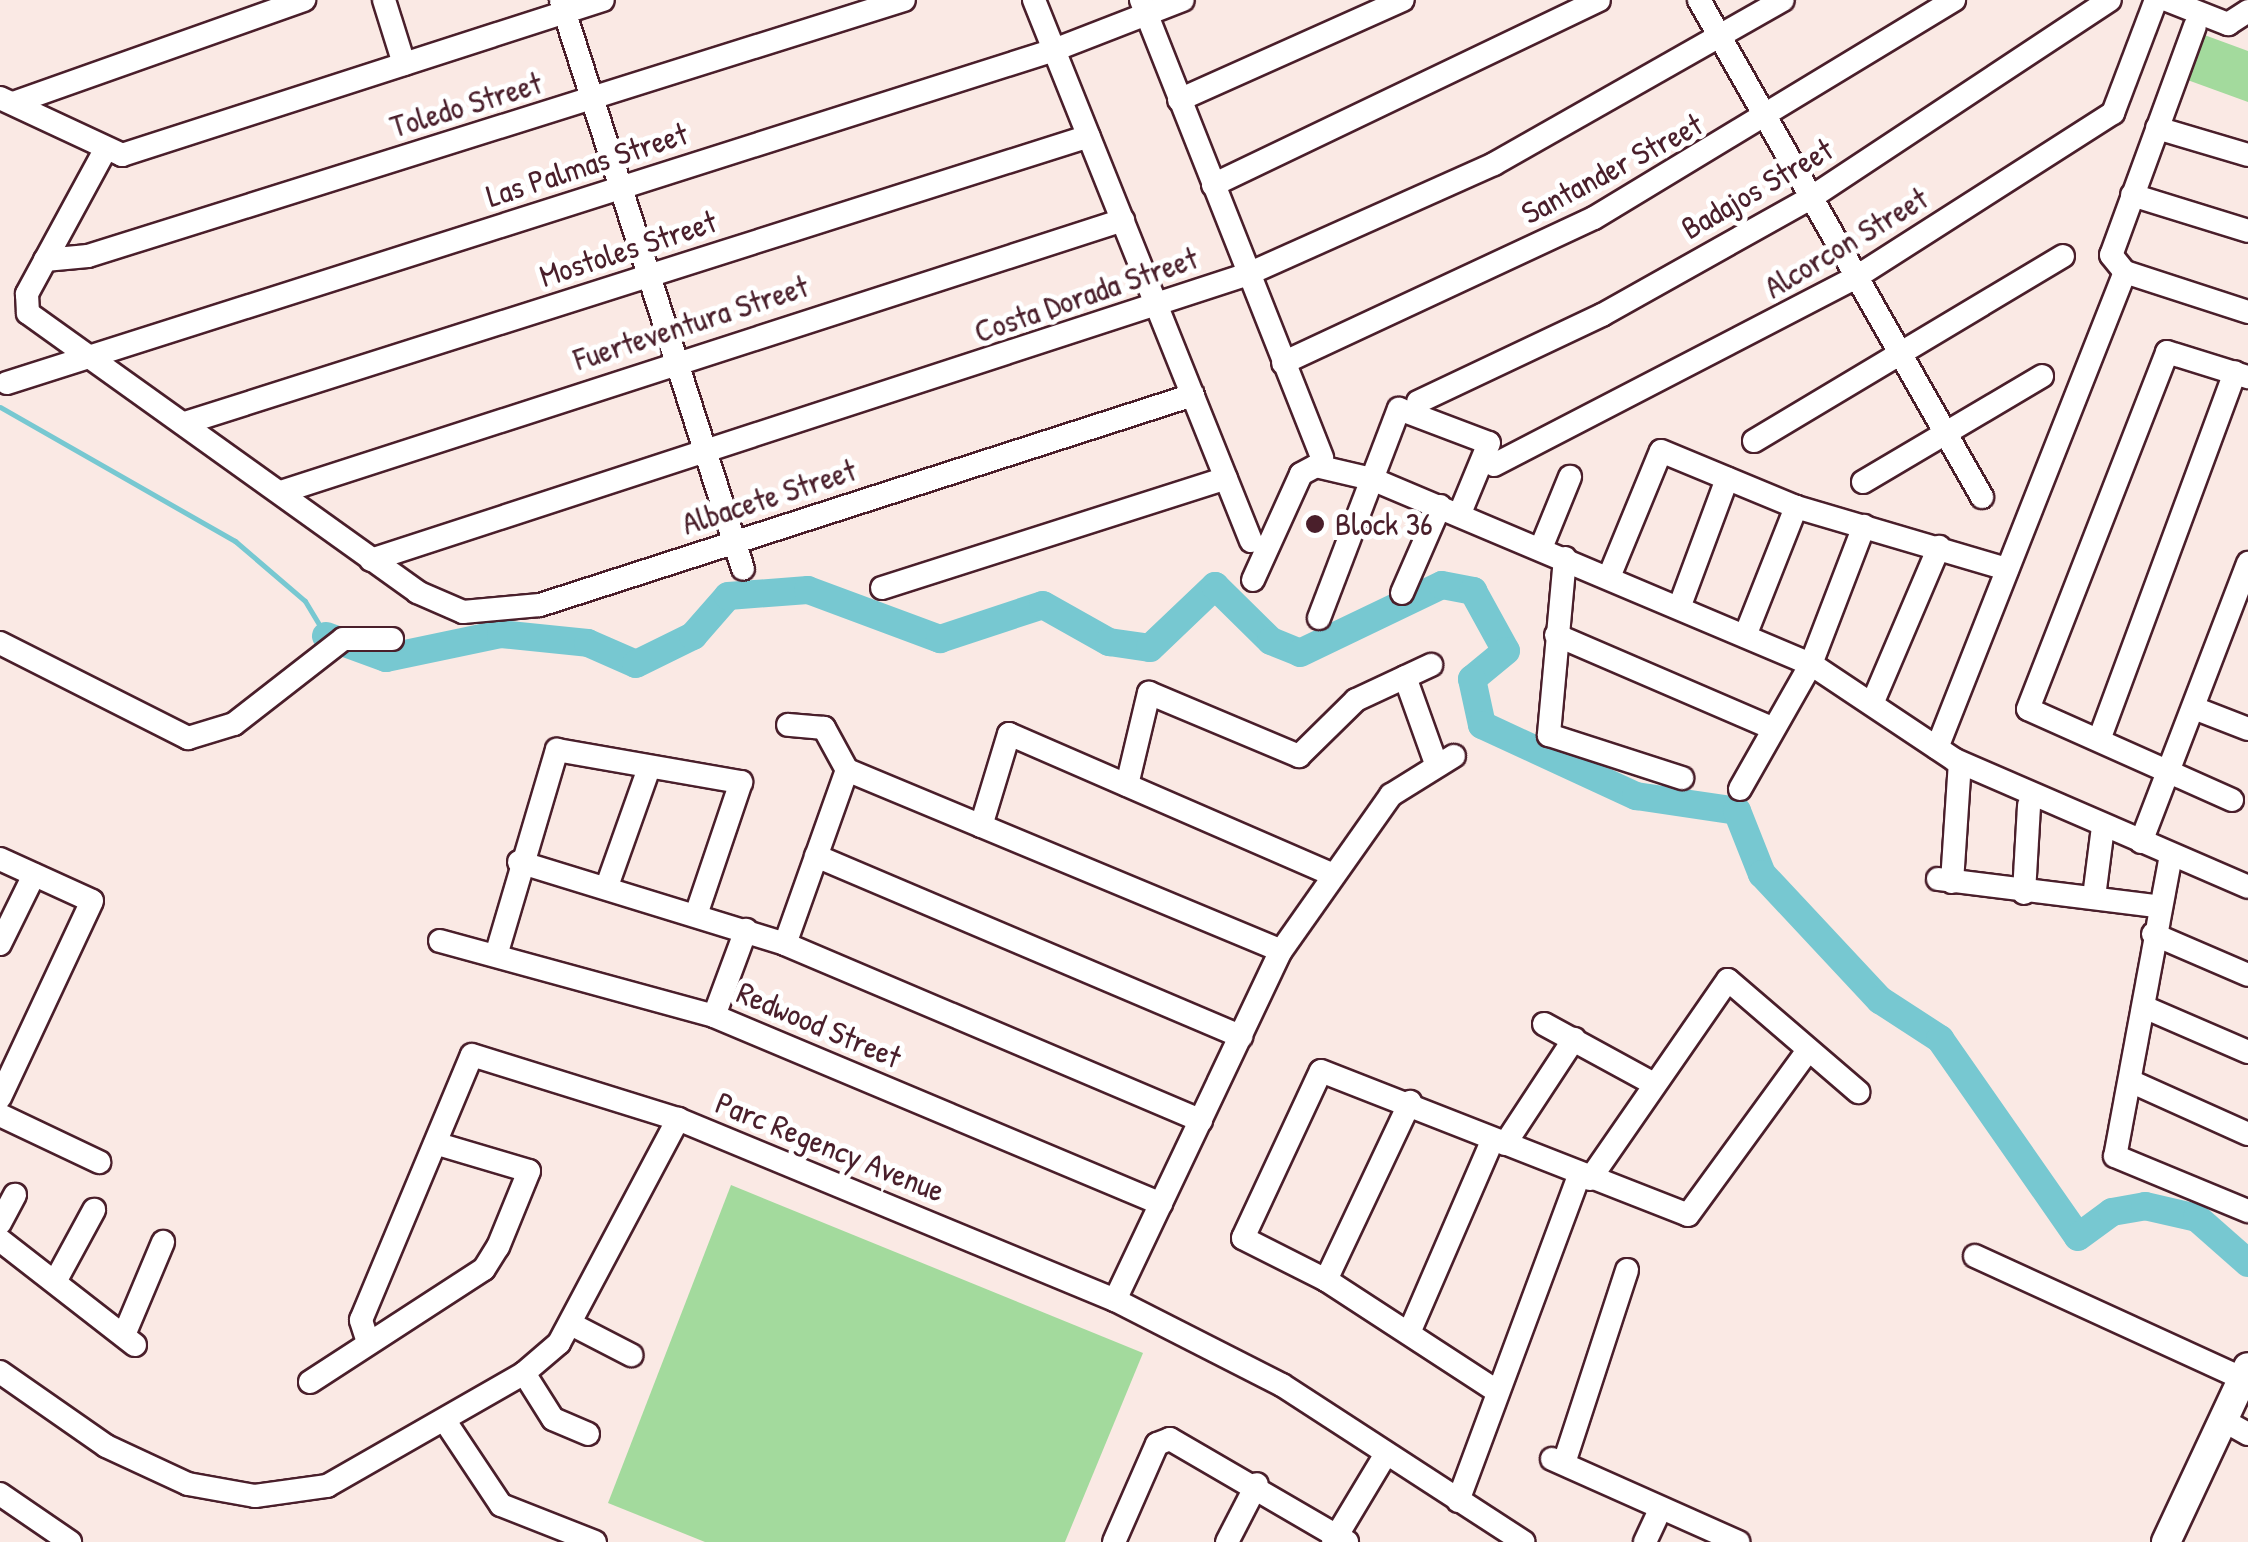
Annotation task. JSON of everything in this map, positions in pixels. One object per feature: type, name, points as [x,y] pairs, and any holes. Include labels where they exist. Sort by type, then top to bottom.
[{"type":"main road","points":[[2166,1542],[2240,1428],[2245,1372]]},
{"type":"street","points":[[6,100],[304,0]]},
{"type":"street","points":[[384,0],[404,64]]},
{"type":"street","points":[[6,100],[104,152],[130,153],[404,64],[563,6],[603,0]]},
{"type":"street","name":"Toledo Street","points":[[44,260],[88,256],[904,0]]},
{"type":"street","points":[[1034,0],[1251,541]]},
{"type":"street","name":"Las Palmas Street","points":[[7,383],[1054,50],[1144,8],[1183,0]]},
{"type":"street","points":[[1179,100],[1403,0]]},
{"type":"street","points":[[1213,185],[1599,0]]},
{"type":"street","points":[[1699,0],[1982,497]]},
{"type":"street","name":"Costa Dorada Street","points":[[371,560],[1158,308],[1248,274],[1494,164],[1722,40],[1783,0]]},
{"type":"street","name":"Santander Street","points":[[1283,363],[1594,218],[1768,120],[1954,0]]},
{"type":"street","name":"Badajos Street","points":[[1418,402],[1602,314],[1812,197],[2110,0]]},
{"type":"street","name":"Alcorcon Street","points":[[1494,464],[1858,276],[2113,113],[2156,0]]},
{"type":"street","points":[[2166,0],[2228,24],[2248,12]]},
{"type":"street","points":[[563,6],[744,569]]},
{"type":"street","points":[[1144,8],[1322,458]]},
{"type":"street","points":[[2194,26],[2111,254],[2125,272],[2248,312]]},
{"type":"street","points":[[2157,128],[2248,155]]},
{"type":"street","name":"Mostoles Street","points":[[185,423],[1089,136]]},
{"type":"street","points":[[44,260],[104,152]]},
{"type":"street","points":[[2132,195],[2248,231]]},
{"type":"street","name":"Fuerteventura Street","points":[[282,492],[1122,220]]},
{"type":"street","points":[[1754,440],[1903,356],[2063,256]]},
{"type":"street","name":"Albacete Street","points":[[44,260],[28,313],[282,492],[371,560],[439,604],[494,614],[736,542],[1193,395]]},
{"type":"street","points":[[2125,272],[2007,569],[1953,759],[1945,881],[2154,906]]},
{"type":"street","points":[[2099,740],[2242,374],[2168,352],[2028,708],[2232,800]]},
{"type":"street","points":[[1862,482],[1947,436],[2042,376]]},
{"type":"street","points":[[1319,618],[1399,409],[1486,440],[1402,593]]},
{"type":"street","points":[[1610,578],[1656,452],[1796,507],[2007,569]]},
{"type":"street","points":[[1253,580],[1301,474],[1316,466],[1372,479],[1811,664],[2029,805],[2248,888]]},
{"type":"street","points":[[1541,548],[1570,477]]},
{"type":"street","points":[[882,588],[1226,478]]},
{"type":"street","points":[[1679,608],[1727,478]]},
{"type":"street","points":[[1744,636],[1796,507]]},
{"type":"street","points":[[1740,788],[1811,664],[1864,526]]},
{"type":"street","points":[[1872,704],[1939,546]]},
{"type":"street","points":[[1565,558],[1556,635],[1552,739],[1682,778]]},
{"type":"street","points":[[2141,842],[2248,563]]},
{"type":"street","points":[[2225,622],[2248,632]]},
{"type":"street","points":[[1556,635],[1774,729]]},
{"type":"street","points":[[0,642],[188,738],[234,724],[334,644],[392,638]]},
{"type":"street","points":[[1127,785],[1149,694],[1299,756],[1356,700],[1431,665]]},
{"type":"street","points":[[1115,1300],[1281,951],[1331,874],[1391,795],[1445,758],[1405,678]]},
{"type":"street","points":[[2194,708],[2248,729]]},
{"type":"street","points":[[788,725],[824,728],[847,770],[1281,951]]},
{"type":"street","points":[[981,826],[1009,734],[1331,874]]},
{"type":"street","points":[[498,952],[518,862],[557,750],[743,786],[697,912]]},
{"type":"street","points":[[1953,759],[2102,832],[2141,842],[2248,900]]},
{"type":"street","points":[[606,886],[649,768]]},
{"type":"street","points":[[784,944],[847,770]]},
{"type":"street","points":[[2024,893],[2029,805]]},
{"type":"street","points":[[2094,897],[2102,832]]},
{"type":"street","points":[[816,856],[1241,1036]]},
{"type":"street","points":[[0,859],[92,900],[0,1097]]},
{"type":"street","points":[[2169,860],[2154,906],[2144,1007],[2114,1156],[2248,1210]]},
{"type":"street","points":[[518,862],[697,912],[784,944],[1201,1121]]},
{"type":"street","points":[[0,944],[34,874]]},
{"type":"street","points":[[714,1016],[746,930]]},
{"type":"street","points":[[2154,934],[2248,974]]},
{"type":"street","name":"Redwood Street","points":[[440,941],[498,952],[714,1016],[1161,1204]]},
{"type":"street","points":[[1458,1502],[1495,1390],[1584,1178],[1728,980],[1858,1092]]},
{"type":"street","points":[[2144,1007],[2248,1052]]},
{"type":"street","points":[[1544,1024],[1654,1084]]},
{"type":"street","points":[[1409,1333],[1499,1142],[1574,1039]]},
{"type":"street","points":[[1495,1390],[1326,1280],[1244,1238],[1323,1069],[1410,1102],[1584,1178],[1692,1214],[1807,1052]]},
{"type":"street","points":[[367,1338],[361,1320],[438,1144],[472,1055],[678,1119]]},
{"type":"street","points":[[2130,1081],[2248,1134]]},
{"type":"street","points":[[1326,1280],[1410,1102]]},
{"type":"street","points":[[0,1114],[99,1162]]},
{"type":"street","name":"Parc Regency Avenue","points":[[0,1372],[106,1446],[232,1495],[327,1486],[524,1373],[571,1324],[678,1119],[1115,1300],[1282,1384],[1384,1457],[1524,1542]]},
{"type":"street","points":[[310,1382],[367,1338],[389,1334],[484,1270],[530,1182],[520,1167],[438,1144]]},
{"type":"street","points":[[0,1223],[14,1195]]},
{"type":"street","points":[[56,1280],[94,1210]]},
{"type":"street","points":[[0,1240],[130,1340],[163,1242]]},
{"type":"street","points":[[1975,1256],[2245,1372]]},
{"type":"street","points":[[1627,1270],[1558,1461],[1659,1512],[1738,1542]]},
{"type":"street","points":[[571,1324],[631,1355]]},
{"type":"street","points":[[524,1373],[552,1418],[588,1434]]},
{"type":"street","points":[[445,1421],[501,1506],[586,1540]]},
{"type":"street","points":[[1114,1542],[1158,1444],[1185,1441],[1339,1540],[1384,1457]]},
{"type":"street","points":[[1227,1542],[1257,1484]]},
{"type":"street","points":[[0,1494],[69,1542]]},
{"type":"street","points":[[1644,1542],[1659,1512]]},
{"type":"green space","points":[[2199,33],[2248,51],[2248,102],[2182,78]]},
{"type":"green space","points":[[731,1185],[1143,1353],[1065,1542],[705,1542],[608,1503]]},
{"type":"waterway","points":[[0,407],[235,541],[305,601],[326,636]]},
{"type":"waterway","points":[[326,636],[386,658],[501,634],[588,643],[636,664],[693,636],[728,596],[808,590],[940,639],[1043,605],[1109,642],[1150,648],[1215,586],[1271,641],[1300,653],[1442,585],[1473,591],[1506,651],[1472,679],[1482,725],[1636,796],[1737,811],[1762,874],[1880,1000],[1940,1039],[2078,1237],[2112,1212],[2145,1206],[2197,1218],[2248,1263]]},
{"type":"place","name":"Block 36","points":[[1315,524]]}]
